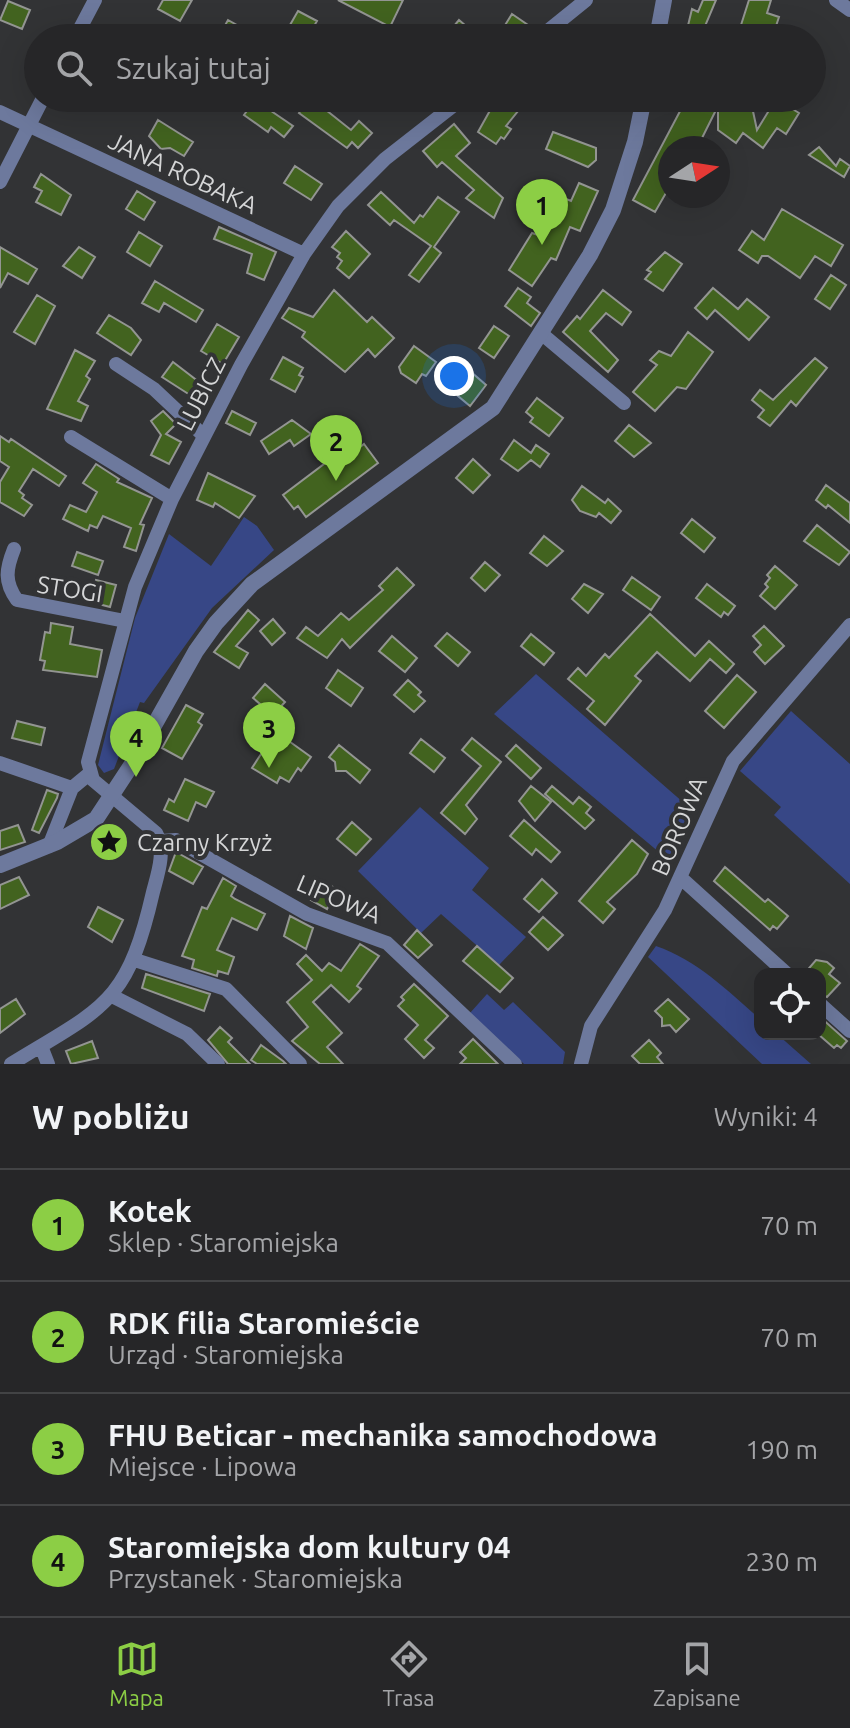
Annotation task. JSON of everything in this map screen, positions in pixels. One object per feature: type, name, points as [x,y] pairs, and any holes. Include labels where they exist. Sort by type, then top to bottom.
[{"type":"street","points":[[82,24],[95,0]]},
{"type":"street","points":[[556,24],[586,0]]},
{"type":"street","points":[[660,24],[664,0]]},
{"type":"street","points":[[836,0],[850,10]]},
{"type":"street","name":"JANA ROBAKA","points":[[0,112],[304,254]]},
{"type":"street","points":[[0,182],[35,112]]},
{"type":"street","name":"LUBICZ","points":[[89,774],[88,762],[135,587],[172,499],[204,436],[304,254],[361,180],[446,112]]},
{"type":"street","points":[[0,865],[49,846],[91,823],[112,798],[196,651],[235,601],[269,571],[493,408],[542,334],[613,210],[641,112]]},
{"type":"street","points":[[542,334],[624,403]]},
{"type":"street","points":[[116,364],[154,389],[204,436]]},
{"type":"street","points":[[71,437],[172,499]]},
{"type":"street","name":"STOGI","points":[[14,549],[7,568],[7,580],[17,600],[125,621]]},
{"type":"street","name":"BOROWA","points":[[581,1064],[584,1042],[600,1008],[681,878],[705,817],[733,761],[850,625]]},
{"type":"street","points":[[0,763],[72,788]]},
{"type":"street","points":[[11,1064],[83,1021],[112,996],[135,960],[160,863],[161,841],[156,833],[112,798],[89,774],[72,788],[49,846]]},
{"type":"street","name":"LIPOWA","points":[[161,841],[176,840],[307,914],[387,943],[515,1064]]},
{"type":"street","points":[[681,878],[780,968]]},
{"type":"street","points":[[135,960],[226,989],[300,1064]]},
{"type":"street","points":[[112,996],[187,1034],[218,1064]]},
{"type":"street","points":[[826,1009],[850,1031]]},
{"type":"street","points":[[41,1046],[48,1064]]},
{"type":"shaded area","points":[[244,517],[257,526],[274,550],[212,608],[144,703],[140,702],[114,769],[104,773],[98,765],[135,618],[169,534],[211,566]]},
{"type":"shaded area","points":[[536,674],[692,810],[672,863],[494,714]]},
{"type":"shaded area","points":[[791,711],[850,764],[850,884],[774,815],[781,807],[740,771]]},
{"type":"shaded area","points":[[420,807],[489,868],[472,890],[526,937],[499,965],[441,914],[421,933],[358,871]]},
{"type":"shaded area","points":[[656,946],[685,959],[754,1014],[754,1040],[784,1040],[811,1064],[762,1064],[648,957]]},
{"type":"shaded area","points":[[487,994],[504,1010],[513,1002],[565,1052],[563,1064],[524,1064],[470,1013]]},
{"type":"building","points":[[163,0],[192,0],[180,21],[158,9]]},
{"type":"building","points":[[338,0],[403,0],[391,24],[384,24]]},
{"type":"building","points":[[703,0],[716,0],[706,24],[688,24],[692,9],[698,12]]},
{"type":"building","points":[[749,0],[771,0],[767,13],[779,17],[777,24],[741,24]]},
{"type":"building","points":[[8,1],[30,10],[22,29],[0,20]]},
{"type":"building","points":[[298,11],[317,21],[315,24],[291,24]]},
{"type":"building","points":[[512,14],[527,24],[506,24]]},
{"type":"building","points":[[246,112],[273,112],[293,126],[284,137],[271,127],[268,132],[244,115]]},
{"type":"building","points":[[328,112],[351,130],[359,121],[372,133],[358,148],[352,142],[347,148],[299,113]]},
{"type":"building","points":[[489,112],[517,112],[506,126],[511,129],[496,144],[478,132]]},
{"type":"building","points":[[680,112],[715,112],[703,136],[667,136]]},
{"type":"building","points":[[718,112],[753,112],[757,130],[768,112],[799,113],[786,134],[777,128],[763,148],[743,133],[736,143],[718,130]]},
{"type":"building","points":[[158,120],[193,142],[184,156],[170,148],[161,149],[149,136]]},
{"type":"building","points":[[454,124],[470,143],[456,156],[503,198],[494,218],[466,198],[474,190],[442,162],[437,167],[423,151]]},
{"type":"building","points":[[553,132],[596,148],[596,160],[588,167],[546,149]]},
{"type":"building","points":[[819,147],[836,166],[840,159],[850,166],[844,177],[809,155]]},
{"type":"building","points":[[658,153],[658,207],[655,212],[633,200]]},
{"type":"building","points":[[295,166],[322,184],[311,200],[284,183]]},
{"type":"building","points":[[41,174],[71,195],[61,215],[36,202],[42,191],[34,187]]},
{"type":"building","points":[[579,183],[598,191],[580,231],[570,227],[556,260],[551,258],[532,286],[509,270],[532,233],[538,235],[540,230],[547,234],[564,198],[571,201]]},
{"type":"building","points":[[137,191],[155,202],[144,220],[126,209]]},
{"type":"building","points":[[381,192],[414,223],[420,215],[423,217],[438,197],[459,212],[434,247],[441,253],[419,282],[409,275],[431,246],[394,220],[390,225],[368,205]]},
{"type":"building","points":[[782,209],[843,245],[831,266],[815,256],[800,278],[768,256],[762,256],[758,263],[739,250],[752,231],[764,240]]},
{"type":"building","points":[[219,227],[276,252],[264,280],[247,273],[252,254],[214,239]]},
{"type":"building","points":[[346,231],[370,254],[349,278],[337,268],[342,261],[337,257],[340,253],[332,247]]},
{"type":"building","points":[[139,232],[162,246],[150,266],[127,252]]},
{"type":"building","points":[[0,247],[37,269],[28,284],[8,273],[0,288]]},
{"type":"building","points":[[79,247],[95,257],[82,278],[63,266]]},
{"type":"building","points":[[665,252],[682,264],[663,291],[645,279],[651,272],[647,270]]},
{"type":"building","points":[[831,275],[846,285],[830,309],[815,299]]},
{"type":"building","points":[[155,281],[203,310],[196,322],[164,303],[159,312],[142,303]]},
{"type":"building","points":[[518,288],[531,297],[527,303],[540,313],[531,326],[505,306]]},
{"type":"building","points":[[713,288],[738,309],[747,299],[769,317],[749,340],[715,310],[707,319],[695,308]]},
{"type":"building","points":[[334,290],[367,322],[372,317],[394,338],[375,357],[368,349],[345,372],[302,337],[305,332],[282,318],[289,308],[313,317]]},
{"type":"building","points":[[603,290],[631,312],[622,325],[606,313],[590,331],[618,360],[608,372],[563,332],[577,316],[580,319]]},
{"type":"building","points":[[37,295],[55,306],[35,344],[14,332]]},
{"type":"building","points":[[109,315],[131,328],[141,340],[131,355],[97,333]]},
{"type":"building","points":[[217,324],[239,337],[223,364],[201,351]]},
{"type":"building","points":[[494,326],[509,336],[494,358],[479,348]]},
{"type":"building","points":[[688,332],[713,352],[686,389],[677,387],[655,411],[633,392],[657,365],[650,360],[659,351],[671,356]]},
{"type":"building","points":[[414,346],[436,362],[426,376],[422,374],[416,383],[401,373],[399,367]]},
{"type":"building","points":[[75,350],[95,361],[86,376],[90,379],[78,401],[88,406],[81,421],[47,409]]},
{"type":"building","points":[[283,357],[303,368],[299,375],[303,377],[295,392],[271,379]]},
{"type":"building","points":[[455,358],[486,385],[470,406],[458,396],[462,391],[440,377]]},
{"type":"building","points":[[815,358],[827,368],[796,406],[791,401],[770,426],[758,417],[764,410],[752,400],[760,390],[773,400]]},
{"type":"building","points":[[173,362],[199,382],[190,395],[162,377]]},
{"type":"building","points":[[537,398],[563,418],[549,436],[530,422],[533,418],[526,412]]},
{"type":"building","points":[[163,411],[176,424],[166,434],[181,442],[169,464],[151,455],[161,435],[151,421]]},
{"type":"building","points":[[232,411],[256,423],[250,435],[226,423]]},
{"type":"building","points":[[292,420],[311,434],[294,446],[290,440],[269,454],[261,441]]},
{"type":"building","points":[[629,425],[651,443],[634,457],[615,441]]},
{"type":"building","points":[[0,436],[9,442],[11,439],[66,476],[59,486],[33,469],[19,491],[24,495],[22,498],[32,505],[24,516],[0,502],[0,482],[9,467],[0,461]]},
{"type":"building","points":[[514,440],[531,453],[536,445],[549,454],[540,467],[531,460],[518,471],[501,459]]},
{"type":"building","points":[[364,444],[378,463],[306,517],[298,506],[294,509],[283,495],[340,452],[345,459]]},
{"type":"building","points":[[473,459],[490,475],[473,493],[456,478]]},
{"type":"building","points":[[96,464],[119,479],[117,482],[152,498],[140,524],[144,525],[136,551],[124,547],[131,528],[103,516],[97,528],[90,525],[88,531],[63,519],[70,505],[86,512],[97,492],[83,483]]},
{"type":"building","points":[[208,473],[255,496],[239,518],[215,503],[213,507],[197,500]]},
{"type":"building","points":[[826,485],[850,503],[850,523],[828,505],[826,508],[816,500]]},
{"type":"building","points":[[582,486],[605,503],[608,499],[621,511],[611,523],[599,513],[596,517],[580,511],[572,500]]},
{"type":"building","points":[[692,519],[715,538],[704,552],[681,533]]},
{"type":"building","points":[[817,525],[850,552],[839,565],[804,541]]},
{"type":"building","points":[[544,536],[563,551],[547,566],[530,553]]},
{"type":"building","points":[[77,552],[103,561],[98,575],[72,566]]},
{"type":"building","points":[[485,562],[500,575],[485,591],[471,578]]},
{"type":"building","points":[[775,566],[797,585],[775,609],[760,596],[768,587],[765,584],[770,578],[767,575]]},
{"type":"building","points":[[397,568],[414,585],[350,648],[342,639],[327,658],[297,638],[306,627],[318,636],[341,613],[349,620],[383,590],[379,586]]},
{"type":"building","points":[[632,577],[660,597],[651,610],[623,590]]},
{"type":"building","points":[[96,580],[116,585],[110,607],[91,602]]},
{"type":"building","points":[[584,584],[603,594],[588,613],[572,599]]},
{"type":"building","points":[[707,584],[735,606],[728,615],[724,612],[721,617],[696,598]]},
{"type":"building","points":[[248,610],[259,620],[236,646],[248,653],[239,668],[214,652]]},
{"type":"building","points":[[650,614],[695,656],[709,641],[734,664],[726,673],[710,659],[690,681],[657,652],[635,676],[641,681],[605,725],[587,709],[594,701],[568,679],[578,668],[586,676],[605,654],[609,658]]},
{"type":"building","points":[[273,619],[285,633],[272,645],[260,631]]},
{"type":"building","points":[[51,623],[73,627],[70,644],[102,650],[97,677],[43,670],[45,661],[40,660],[45,632],[50,633]]},
{"type":"building","points":[[764,626],[784,646],[765,664],[754,652],[761,645],[753,636]]},
{"type":"building","points":[[447,633],[470,652],[458,666],[435,646]]},
{"type":"building","points":[[531,634],[554,653],[544,665],[521,646]]},
{"type":"building","points":[[392,636],[417,658],[405,672],[379,651]]},
{"type":"building","points":[[338,670],[363,688],[351,706],[326,688]]},
{"type":"building","points":[[737,675],[756,692],[724,728],[705,711]]},
{"type":"building","points":[[408,680],[421,692],[418,695],[425,701],[414,712],[394,695]]},
{"type":"building","points":[[265,684],[285,702],[273,715],[253,698]]},
{"type":"building","points":[[186,705],[203,714],[198,722],[202,725],[182,759],[162,748]]},
{"type":"building","points":[[17,721],[45,728],[41,745],[12,738]]},
{"type":"building","points":[[472,738],[501,762],[466,805],[477,819],[465,834],[441,813],[481,766],[462,750]]},
{"type":"building","points":[[286,739],[311,757],[301,771],[298,768],[289,782],[280,777],[277,783],[252,768],[261,754],[271,760]]},
{"type":"building","points":[[421,739],[445,758],[434,772],[410,753]]},
{"type":"building","points":[[339,745],[370,770],[360,783],[346,771],[336,771],[335,762],[329,757]]},
{"type":"building","points":[[516,745],[541,768],[531,779],[506,756]]},
{"type":"building","points":[[185,779],[214,792],[206,807],[196,802],[188,821],[164,810],[169,799],[174,802]]},
{"type":"building","points":[[531,786],[551,802],[535,821],[519,801]]},
{"type":"building","points":[[552,786],[573,804],[579,797],[591,807],[586,813],[594,820],[585,829],[545,794]]},
{"type":"building","points":[[47,790],[58,794],[39,833],[32,830]]},
{"type":"building","points":[[524,820],[560,852],[551,862],[536,849],[532,855],[510,836]]},
{"type":"building","points":[[352,822],[371,839],[356,855],[337,839]]},
{"type":"building","points":[[18,825],[25,842],[0,850],[0,831]]},
{"type":"building","points":[[632,840],[648,854],[637,874],[607,902],[615,909],[603,923],[579,901]]},
{"type":"building","points":[[176,852],[203,867],[193,884],[169,871]]},
{"type":"building","points":[[725,867],[765,902],[768,899],[788,916],[777,929],[773,926],[770,930],[714,881]]},
{"type":"building","points":[[19,877],[29,895],[0,909],[0,885]]},
{"type":"building","points":[[223,878],[236,886],[231,896],[265,914],[257,930],[232,918],[217,950],[234,957],[228,974],[218,971],[217,976],[192,968],[194,960],[182,956],[202,907],[207,909]]},
{"type":"building","points":[[542,879],[557,893],[539,912],[524,899]]},
{"type":"building","points":[[321,881],[337,889],[327,909],[311,900]]},
{"type":"building","points":[[98,907],[123,920],[112,942],[88,927]]},
{"type":"building","points":[[290,916],[313,928],[306,949],[284,936]]},
{"type":"building","points":[[543,917],[563,935],[548,950],[529,932]]},
{"type":"building","points":[[417,930],[432,945],[418,958],[404,945]]},
{"type":"building","points":[[360,944],[379,956],[357,986],[361,989],[349,1002],[331,985],[313,1002],[342,1033],[327,1047],[343,1064],[320,1064],[292,1041],[308,1027],[287,1002],[312,980],[297,964],[306,955],[322,971],[329,963],[341,971]]},
{"type":"building","points":[[477,946],[513,978],[500,992],[463,961]]},
{"type":"building","points":[[816,960],[827,962],[834,968],[829,974],[840,983],[826,997],[826,968],[809,968]]},
{"type":"building","points":[[146,974],[210,994],[204,1011],[142,988]]},
{"type":"building","points":[[414,984],[448,1016],[425,1040],[434,1048],[424,1058],[405,1039],[418,1025],[398,1006],[404,1000],[401,997]]},
{"type":"building","points":[[16,999],[25,1014],[0,1033],[0,1009]]},
{"type":"building","points":[[668,999],[689,1019],[676,1032],[670,1025],[662,1026],[662,1018],[655,1011]]},
{"type":"building","points":[[826,1022],[847,1041],[841,1048],[837,1045],[834,1048],[825,1040]]},
{"type":"building","points":[[220,1027],[232,1038],[228,1042],[250,1064],[228,1064],[208,1040]]},
{"type":"building","points":[[473,1039],[498,1064],[460,1064],[466,1058],[460,1052]]},
{"type":"building","points":[[649,1040],[661,1053],[657,1057],[663,1064],[640,1064],[632,1056]]},
{"type":"building","points":[[92,1041],[98,1058],[71,1064],[66,1051]]},
{"type":"building","points":[[261,1045],[286,1064],[257,1064],[251,1060]]},
{"type":"place","name":"Kotek","points":[[542,245]]},
{"type":"place","name":"RDK filia Staromieście","points":[[336,481]]},
{"type":"place","name":"FHU Beticar - mechanika samochodowa","points":[[269,768]]},
{"type":"place","name":"Staromiejska dom kultury 04","points":[[136,777]]},
{"type":"place","name":"Czarny Krzyż","points":[[109,842]]}]
